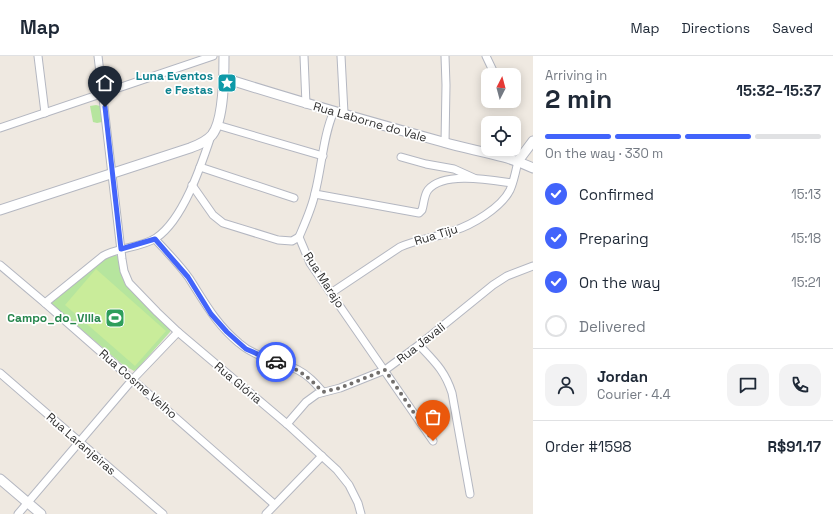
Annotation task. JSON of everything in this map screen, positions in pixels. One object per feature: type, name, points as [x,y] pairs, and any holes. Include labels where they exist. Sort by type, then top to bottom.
[{"type":"main road","points":[[0,210],[190,148],[204,142],[211,136],[217,125],[224,78],[224,56]]},
{"type":"main road","name":"Rua Laborne do Vale","points":[[224,78],[306,104],[445,143],[518,160],[533,168]]},
{"type":"main road","points":[[518,160],[533,141]]},
{"type":"main road","points":[[0,479],[41,514]]},
{"type":"street","points":[[38,56],[44,112]]},
{"type":"street","name":"Rua Glória","points":[[98,56],[124,271],[129,283],[178,332],[287,424],[337,470],[349,484],[358,503],[361,514]]},
{"type":"street","points":[[0,128],[213,56]]},
{"type":"street","points":[[304,56],[306,104]]},
{"type":"street","points":[[341,56],[344,114]]},
{"type":"street","points":[[445,56],[445,143]]},
{"type":"street","points":[[486,56],[491,68]]},
{"type":"street","name":"Rua Marajo","points":[[334,111],[328,127],[315,194],[299,237],[310,263],[433,441]]},
{"type":"street","points":[[217,125],[323,156]]},
{"type":"street","points":[[45,303],[98,259],[108,253],[155,239],[162,232],[177,215],[200,167],[211,136]]},
{"type":"street","points":[[401,157],[426,164],[454,169],[474,178]]},
{"type":"street","name":"Rua Tiju","points":[[332,293],[400,247],[411,242],[454,231],[479,219],[500,204],[507,195],[512,183],[518,160]]},
{"type":"street","points":[[200,167],[294,198]]},
{"type":"street","points":[[315,194],[419,213],[422,210],[425,194],[432,186],[446,180],[474,178],[512,183]]},
{"type":"street","points":[[192,185],[213,215],[223,224],[278,240],[292,241],[299,237]]},
{"type":"street","points":[[155,239],[188,277],[211,314],[237,342],[256,354],[298,370],[310,378],[323,392]]},
{"type":"street","name":"Rua Cosme Velho","points":[[0,265],[133,379],[274,504]]},
{"type":"street","name":"Rua Javali","points":[[287,424],[311,397],[323,392],[340,388],[385,370],[419,345],[493,285],[507,276],[533,268]]},
{"type":"street","points":[[18,514],[133,379],[178,332]]},
{"type":"street","points":[[419,345],[444,372],[448,381],[452,393],[470,494]]},
{"type":"street","name":"Rua Laranjeiras","points":[[0,373],[163,514]]},
{"type":"street","points":[[266,514],[322,456]]},
{"type":"green space","points":[[90,106],[100,106],[102,122],[97,123],[93,122]]},
{"type":"green space","name":"Campo_do_Villa","points":[[116,255],[120,258],[129,279],[171,329],[170,332],[134,371],[122,364],[50,302],[91,268],[109,257]]},
{"type":"green space","name":"Campo_do_Villa","points":[[96,269],[166,331],[135,366],[65,305]]},
{"type":"way so far","points":[[276,362],[288,365],[298,370],[310,378],[323,392],[340,388],[385,370],[433,441]]},
{"type":"place","name":"Luna Eventos e Festas","points":[[227,83]]},
{"type":"place","name":"Campo_do_Villa","points":[[115,318]]},
{"type":"route","points":[[105,107],[121,249],[155,239],[188,277],[211,314],[227,332],[246,349],[276,362]]}]
